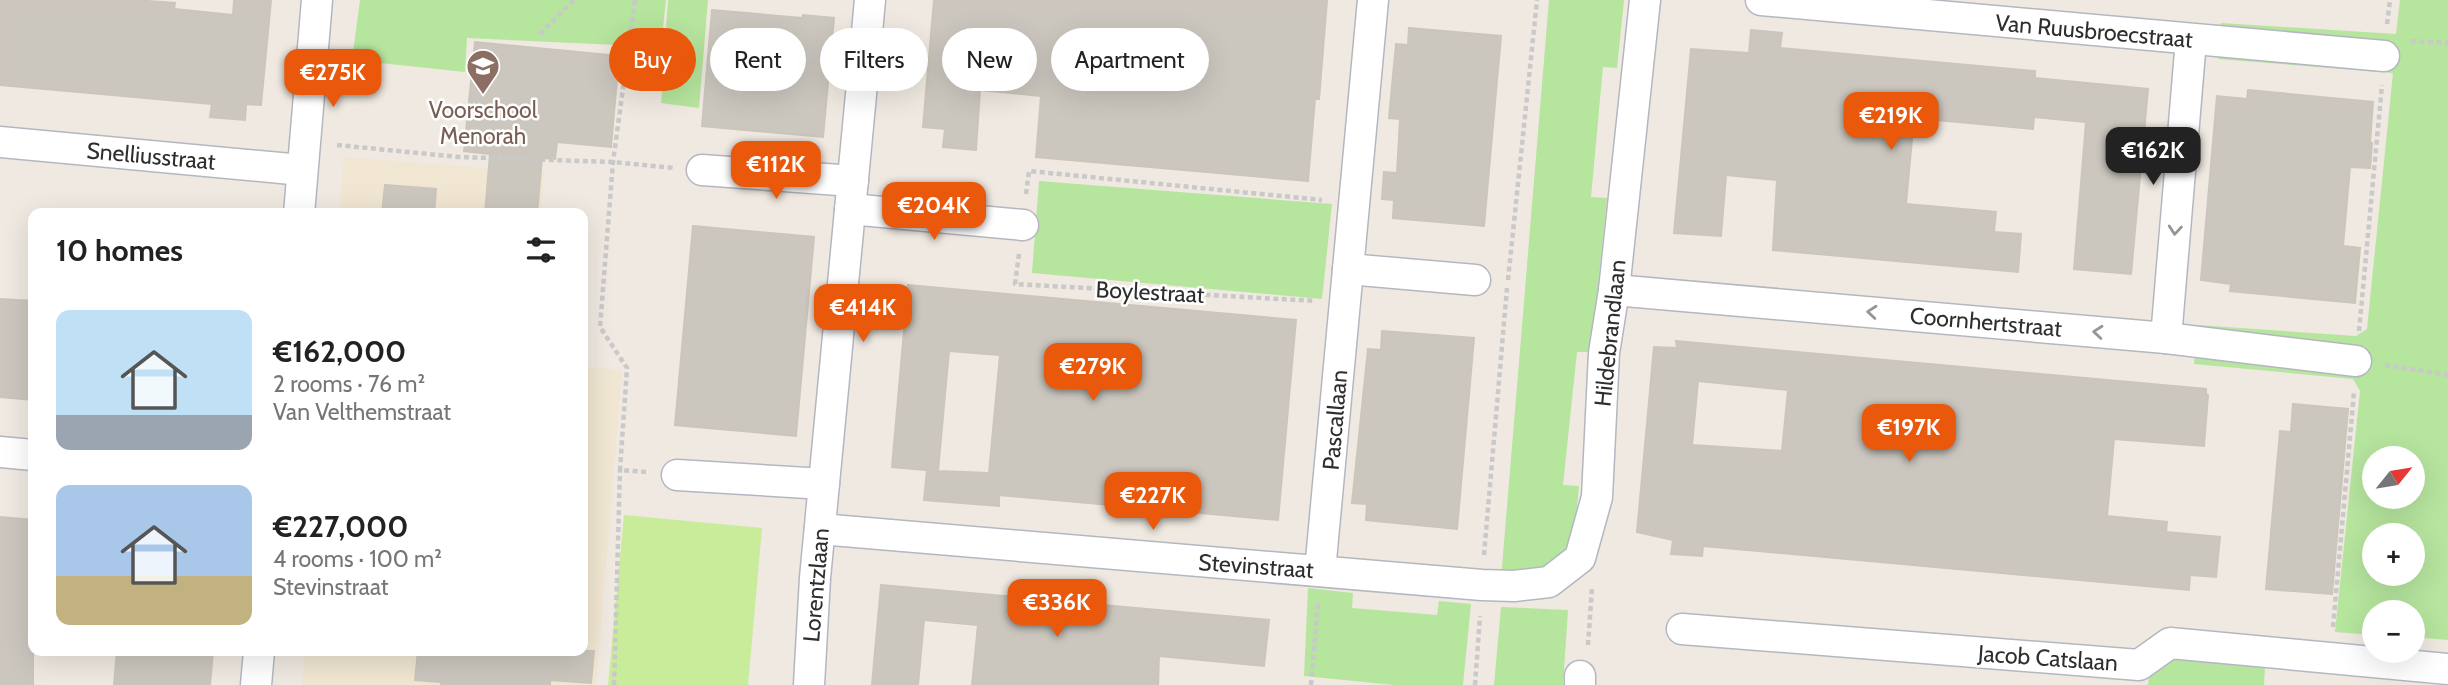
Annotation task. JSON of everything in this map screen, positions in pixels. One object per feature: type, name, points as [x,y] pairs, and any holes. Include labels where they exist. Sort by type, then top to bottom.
[{"type":"street","points":[[299,208],[317,0]]},
{"type":"street","name":"Lorentzlaan","points":[[809,685],[820,528],[870,0]]},
{"type":"street","name":"Pascallaan","points":[[1320,571],[1373,0]]},
{"type":"street","name":"Hildebrandlaan","points":[[1580,558],[1597,497],[1604,353],[1614,290],[1645,0]]},
{"type":"street","name":"Van Ruusbroecstraat","points":[[1761,0],[2191,40],[2391,48]]},
{"type":"street","points":[[2166,338],[2191,40]]},
{"type":"street","name":"Snelliusstraat","points":[[0,142],[302,170]]},
{"type":"street","points":[[702,170],[1023,225]]},
{"type":"street","points":[[1348,270],[1475,280]]},
{"type":"street","name":"Coornhertstraat","points":[[1614,290],[2166,338],[2356,361]]},
{"type":"street","points":[[0,452],[28,455]]},
{"type":"street","points":[[677,475],[824,484]]},
{"type":"street","name":"Stevinstraat","points":[[820,528],[1482,585]]},
{"type":"street","points":[[1482,585],[1514,586],[1549,582],[1580,558]]},
{"type":"street","name":"Jacob Catslaan","points":[[1682,629],[2138,675],[2170,643],[2448,669]]},
{"type":"street","points":[[257,685],[259,656]]},
{"type":"path","points":[[540,34],[574,0]]},
{"type":"path","points":[[614,685],[620,470],[626,368],[600,327],[613,162],[635,0]]},
{"type":"path","points":[[1475,685],[1506,307],[1537,0]]},
{"type":"path","points":[[2391,48],[2448,43]]},
{"type":"path","points":[[337,145],[459,157],[613,162],[702,170]]},
{"type":"path","name":"Boylestraat","points":[[1345,302],[1014,284],[1029,171],[1354,203]]},
{"type":"path","points":[[2356,361],[2448,375]]},
{"type":"path","points":[[620,470],[677,475]]},
{"type":"path","points":[[1580,558],[1593,578],[1586,668],[1580,680]]},
{"type":"path","points":[[1311,685],[1320,571]]},
{"type":"shaded area","points":[[344,157],[544,173],[540,208],[340,208]]},
{"type":"shaded area","points":[[588,367],[622,370],[596,685],[302,685],[305,656],[588,656]]},
{"type":"green space","points":[[360,0],[666,0],[663,28],[609,28],[609,45],[467,38],[465,72],[352,60]]},
{"type":"green space","points":[[668,0],[708,0],[699,108],[661,103],[662,91],[696,91],[696,28],[666,28]]},
{"type":"green space","points":[[1549,0],[1624,0],[1617,68],[1603,67],[1591,197],[1607,198],[1591,352],[1577,352],[1563,485],[1579,486],[1571,568],[1501,579]]},
{"type":"green space","points":[[2400,0],[2448,0],[2448,640],[2425,638],[2425,600],[2362,600],[2362,634],[2335,632],[2360,391],[2353,379],[2194,364],[2197,325],[2356,336],[2367,329],[2393,73],[2218,59],[2221,23],[2396,34]]},
{"type":"green space","points":[[1039,181],[1332,204],[1322,299],[1032,273]]},
{"type":"green space","points":[[624,515],[762,528],[748,685],[608,685]]},
{"type":"green space","points":[[1308,588],[1353,593],[1352,608],[1437,615],[1439,601],[1471,604],[1463,685],[1394,685],[1304,676]]},
{"type":"green space","points":[[1501,607],[1568,610],[1563,685],[1494,685]]},
{"type":"green space","points":[[2167,659],[2265,667],[2264,685],[2148,685],[2149,675]]},
{"type":"building","points":[[0,0],[134,0],[175,3],[174,9],[233,15],[234,0],[271,0],[261,105],[246,104],[245,120],[210,117],[212,104],[0,85]]},
{"type":"building","points":[[934,0],[1327,0],[1319,99],[1315,99],[1308,181],[1036,157],[1041,96],[990,91],[1037,91],[1037,28],[942,28],[942,91],[980,91],[976,150],[943,147],[945,129],[923,127]]},
{"type":"building","points":[[712,10],[834,18],[833,28],[820,28],[820,91],[827,91],[823,137],[702,126],[710,33],[710,91],[806,91],[806,28],[710,28]]},
{"type":"building","points":[[1409,28],[1501,36],[1484,226],[1393,218],[1394,200],[1382,199],[1384,172],[1397,173],[1400,119],[1389,118],[1396,44],[1408,45]]},
{"type":"building","points":[[1751,30],[1782,33],[1780,48],[2035,71],[2035,78],[2148,89],[2131,274],[2074,269],[2086,122],[2034,117],[2033,129],[1914,118],[1906,204],[1996,212],[1994,232],[2021,234],[2018,272],[1773,250],[1777,180],[1726,175],[1721,236],[1674,233],[1691,49],[1749,53]]},
{"type":"building","points":[[475,42],[609,55],[609,91],[616,91],[611,147],[557,142],[555,159],[542,158],[538,208],[486,208],[490,154],[464,151]]},
{"type":"building","points":[[2248,90],[2373,102],[2370,168],[2350,167],[2343,246],[2360,248],[2355,303],[2230,291],[2231,284],[2201,280],[2217,96],[2247,99]]},
{"type":"building","points":[[385,185],[436,189],[434,208],[383,208]]},
{"type":"building","points":[[693,226],[814,237],[796,436],[675,425]]},
{"type":"building","points":[[908,285],[1296,320],[1278,520],[999,495],[999,506],[924,500],[927,470],[892,467]],"holes":[[[949,351],[1000,355],[989,473],[938,471]]]},
{"type":"building","points":[[0,299],[28,301],[28,400],[0,397]]},
{"type":"building","points":[[1382,331],[1474,338],[1457,529],[1366,520],[1367,504],[1352,503],[1368,349],[1381,350]]},
{"type":"building","points":[[1676,341],[2206,389],[2208,395],[2204,446],[2114,439],[2107,516],[2167,522],[2166,532],[2220,537],[2216,577],[2190,575],[2189,590],[1703,546],[1702,556],[1671,554],[1673,540],[1637,532],[1654,347],[1677,348]],"holes":[[[1698,381],[1788,390],[1782,451],[1692,445]]]},
{"type":"building","points":[[2293,404],[2348,409],[2332,594],[2266,589],[2280,431],[2291,432]]},
{"type":"building","points":[[0,517],[28,520],[28,656],[33,656],[33,685],[0,685]]},
{"type":"building","points":[[881,585],[1269,620],[1264,666],[1159,656],[1158,685],[972,685],[978,625],[924,620],[918,685],[872,685]]},
{"type":"building","points":[[588,651],[594,651],[591,683],[550,680],[550,685],[441,685],[441,682],[415,680],[417,656],[588,656]]},
{"type":"building","points":[[117,656],[213,656],[210,685],[114,685]]},
{"type":"place","name":"Voorschool Menorah","points":[[483,96]]}]
